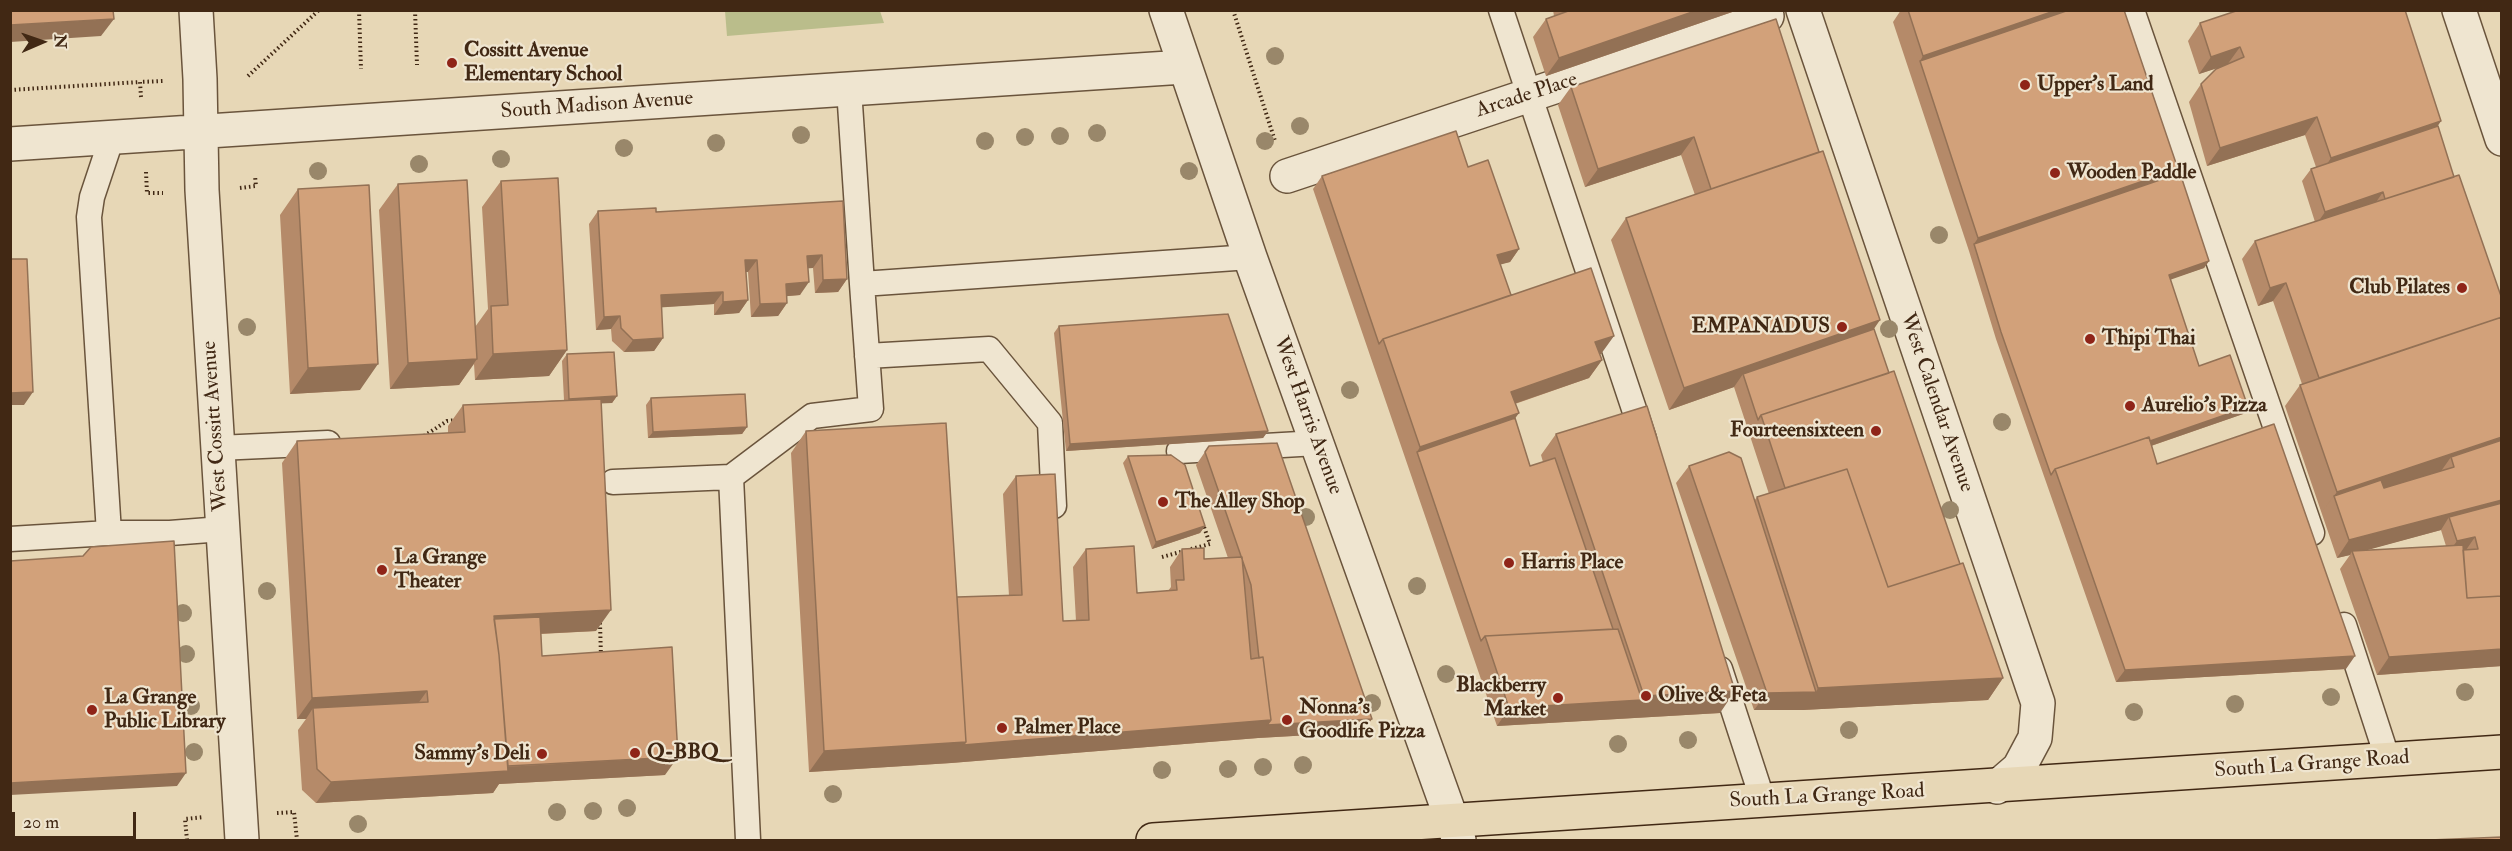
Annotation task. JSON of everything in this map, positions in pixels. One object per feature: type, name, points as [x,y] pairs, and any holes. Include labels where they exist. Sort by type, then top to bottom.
[{"type":"main road","name":"South La Grange Road","points":[[1153,840],[1456,831],[1763,801],[2502,752]]},
{"type":"street","name":"West Cossitt Avenue","points":[[196,10],[202,202],[242,840]]},
{"type":"street","name":"West Harris Avenue","points":[[1166,10],[1250,257],[1456,831]]},
{"type":"street","name":"West Calendar Avenue","points":[[1803,10],[2038,703],[2035,738],[2019,768],[1997,787]]},
{"type":"street","points":[[2459,10],[2502,140]]},
{"type":"street","name":"Arcade Place","points":[[1287,176],[1767,16]]},
{"type":"street","name":"South Madison Avenue","points":[[10,144],[1184,66]]},
{"type":"lane","points":[[1501,10],[1650,457]]},
{"type":"lane","points":[[2132,10],[2318,549]]},
{"type":"lane","points":[[613,482],[731,477],[812,416],[871,409],[849,89]]},
{"type":"lane","points":[[109,533],[89,216],[92,197],[112,137]]},
{"type":"lane","points":[[862,284],[1250,257]]},
{"type":"lane","points":[[867,356],[989,349],[1050,423],[1056,528]]},
{"type":"lane","points":[[218,448],[352,441]]},
{"type":"lane","points":[[1179,451],[1317,444]]},
{"type":"lane","points":[[731,477],[748,840]]},
{"type":"lane","points":[[10,539],[222,529]]},
{"type":"lane","points":[[2337,605],[2388,760]]},
{"type":"lane","points":[[1713,648],[1763,801]]},
{"type":"path","points":[[248,76],[319,10]]},
{"type":"path","points":[[359,10],[361,69]]},
{"type":"path","points":[[415,10],[417,65]]},
{"type":"path","points":[[1233,10],[1287,176]]},
{"type":"path","points":[[10,90],[164,81]]},
{"type":"path","points":[[140,82],[141,99]]},
{"type":"path","points":[[146,168],[147,193]]},
{"type":"path","points":[[240,188],[256,186],[255,176]]},
{"type":"path","points":[[420,438],[447,421],[458,420]]},
{"type":"path","points":[[1162,557],[1210,543],[1203,523]]},
{"type":"path","points":[[600,612],[602,658]]},
{"type":"path","points":[[274,814],[294,812],[297,840]]},
{"type":"path","points":[[187,840],[185,819],[208,817]]},
{"type":"green space","points":[[725,11],[880,11],[884,23],[727,36]]},
{"type":"building","points":[[10,10],[113,10],[114,19],[10,25]]},
{"type":"building","points":[[1571,10],[1698,10],[1559,58],[1546,19]]},
{"type":"building","points":[[1908,10],[2057,10],[1923,56]]},
{"type":"building","points":[[2069,10],[2124,10],[2178,169],[1978,238],[1920,61]]},
{"type":"building","points":[[2239,10],[2405,10],[2441,121],[2331,158],[2317,117],[2220,148],[2201,84],[2216,69],[2244,57],[2240,47],[2211,57],[2200,23]]},
{"type":"building","points":[[1776,19],[1819,152],[1711,189],[1694,137],[1598,169],[1571,87]]},
{"type":"building","points":[[2438,126],[2454,177],[2385,199],[2383,192],[2325,212],[2311,169]]},
{"type":"building","points":[[1456,131],[1468,167],[1488,160],[1519,249],[1497,255],[1511,295],[1383,339],[1379,344],[1322,176]]},
{"type":"building","points":[[1823,151],[1880,320],[1684,388],[1626,218]]},
{"type":"building","points":[[2180,173],[2209,261],[2169,275],[2199,366],[2230,355],[2248,407],[2150,441],[2149,437],[2055,469],[2051,475],[2001,332],[1974,244]]},
{"type":"building","points":[[2459,175],[2502,299],[2502,317],[2319,378],[2286,283],[2270,288],[2255,241]]},
{"type":"building","points":[[558,178],[567,350],[493,354],[491,306],[508,305],[501,181]]},
{"type":"building","points":[[467,180],[477,359],[408,363],[398,184]]},
{"type":"building","points":[[369,185],[378,364],[308,368],[298,189]]},
{"type":"building","points":[[843,201],[847,279],[823,280],[822,255],[807,256],[809,282],[786,284],[787,303],[760,304],[757,260],[745,260],[748,300],[723,302],[723,292],[661,295],[663,338],[633,340],[621,328],[620,316],[604,317],[598,211],[656,208],[656,212]]},
{"type":"building","points":[[10,259],[27,259],[33,392],[10,393]]},
{"type":"building","points":[[1591,268],[1614,336],[1595,342],[1602,360],[1511,392],[1519,413],[1420,447],[1383,339]]},
{"type":"building","points":[[1228,314],[1268,431],[1070,444],[1059,326]]},
{"type":"building","points":[[2502,317],[2502,437],[2337,492],[2300,385]]},
{"type":"building","points":[[1874,329],[1889,373],[1761,415],[1758,420],[1743,374]]},
{"type":"building","points":[[614,352],[617,396],[569,399],[567,354]]},
{"type":"building","points":[[1894,371],[1960,564],[1888,587],[1847,469],[1785,488],[1761,415]]},
{"type":"building","points":[[745,394],[747,427],[653,432],[651,398]]},
{"type":"building","points":[[601,399],[611,610],[494,616],[508,771],[331,782],[317,769],[313,708],[428,702],[427,691],[312,698],[297,441],[465,432],[463,405]]},
{"type":"building","points":[[1647,406],[1735,691],[1644,696],[1556,434]]},
{"type":"building","name":"Harris Place","points":[[1515,418],[1530,466],[1555,458],[1613,629],[1485,636],[1481,641],[1417,452]]},
{"type":"building","points":[[946,423],[966,742],[824,751],[806,431]]},
{"type":"building","points":[[2274,424],[2355,656],[2125,670],[2055,469],[2149,437],[2157,464]]},
{"type":"building","points":[[2502,440],[2502,500],[2349,540],[2334,496],[2381,480],[2384,488],[2454,467],[2451,457]]},
{"type":"building","points":[[1277,443],[1372,719],[1267,725],[1271,720],[1263,657],[1259,658],[1251,585],[1205,452],[1209,446]]},
{"type":"building","points":[[1729,452],[1741,458],[1816,692],[1767,693],[1689,466]]},
{"type":"building","name":"The Alley Shop","points":[[1171,455],[1185,465],[1205,526],[1156,542],[1128,456]]},
{"type":"building","points":[[1847,469],[1888,587],[1963,563],[2003,678],[1818,688],[1757,497]]},
{"type":"building","points":[[1055,474],[1063,621],[1089,620],[1086,549],[1134,546],[1137,593],[1177,590],[1176,580],[1184,580],[1182,549],[1204,548],[1204,559],[1242,557],[1251,659],[1263,657],[1271,720],[963,745],[966,742],[957,597],[1022,595],[1016,476]]},
{"type":"building","points":[[2502,503],[2502,596],[2467,598],[2463,550],[2478,549],[2475,537],[2457,541],[2449,517]]},
{"type":"building","name":"La Grange Public Library","points":[[174,541],[186,773],[10,783],[10,561],[83,556],[91,547]]},
{"type":"building","points":[[2463,545],[2467,598],[2502,596],[2502,649],[2389,657],[2352,551]]},
{"type":"building","points":[[540,617],[542,656],[672,647],[678,757],[508,766],[494,619]]},
{"type":"building","points":[[1618,629],[1642,700],[1509,708],[1485,636]]},
{"type":"building","points":[[2502,837],[2502,840],[2430,840]]},
{"type":"place","name":"Cossitt Avenue Elementary School","points":[[452,63]]},
{"type":"place","name":"Upper's Land","points":[[2025,85]]},
{"type":"place","name":"Wooden Paddle","points":[[2055,173]]},
{"type":"place","name":"Club Pilates","points":[[2462,288]]},
{"type":"place","name":"EMPANADUS","points":[[1842,327]]},
{"type":"place","name":"Thipi Thai","points":[[2090,339]]},
{"type":"place","name":"Aurelio's Pizza","points":[[2130,406]]},
{"type":"place","name":"Fourteensixteen","points":[[1876,431]]},
{"type":"place","name":"The Alley Shop","points":[[1163,502]]},
{"type":"place","name":"Harris Place","points":[[1509,563]]},
{"type":"place","name":"La Grange Theater","points":[[382,570]]},
{"type":"place","name":"Olive & Feta","points":[[1646,696]]},
{"type":"place","name":"Blackberry Market","points":[[1558,698]]},
{"type":"place","name":"La Grange Public Library","points":[[92,710]]},
{"type":"place","name":"Nonna's Goodlife Pizza","points":[[1287,720]]},
{"type":"place","name":"Palmer Place","points":[[1002,728]]},
{"type":"place","name":"Q-BBQ","points":[[635,753]]},
{"type":"place","name":"Sammy's Deli","points":[[542,754]]}]
